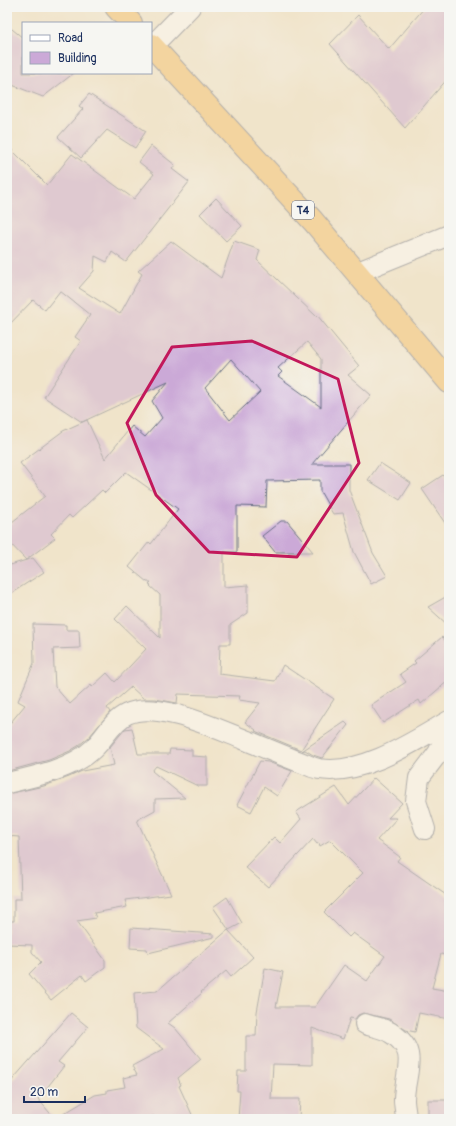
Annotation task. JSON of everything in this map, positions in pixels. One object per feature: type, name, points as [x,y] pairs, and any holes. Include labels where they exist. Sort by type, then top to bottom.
[{"type":"highway","points":[[116,7],[130,22]]},
{"type":"highway","name":"T4","points":[[152,45],[358,272],[449,382]]},
{"type":"street","points":[[152,45],[190,7]]},
{"type":"street","points":[[358,272],[449,235]]},
{"type":"street","points":[[7,783],[64,768],[83,758],[93,749],[119,718],[128,713],[145,710],[169,713],[197,721],[318,769],[335,770],[370,762],[396,751],[449,721]]},
{"type":"street","points":[[425,829],[416,800],[418,778],[438,753],[449,731]]},
{"type":"street","points":[[365,1024],[390,1032],[404,1042],[409,1053],[404,1100],[406,1119]]},
{"type":"highlighted area","points":[[252,341],[338,379],[359,463],[297,557],[209,552],[156,495],[127,423],[172,347]]},
{"type":"building","points":[[425,7],[449,7],[449,77],[405,128],[330,44],[358,15],[389,49]]},
{"type":"building","points":[[7,25],[22,37],[22,74],[73,74],[43,97],[7,83]]},
{"type":"building","points":[[89,94],[146,131],[135,148],[107,130],[81,158],[58,137],[83,109],[79,106]]},
{"type":"building","points":[[7,145],[47,185],[72,154],[134,199],[154,174],[139,162],[151,146],[175,165],[172,169],[189,182],[126,262],[112,252],[107,262],[95,256],[94,271],[79,288],[120,314],[142,274],[138,271],[171,241],[221,278],[234,241],[260,250],[257,260],[316,316],[317,315],[359,366],[348,375],[371,395],[312,464],[349,464],[349,490],[373,553],[387,576],[371,584],[354,552],[343,513],[333,514],[320,491],[320,480],[267,481],[266,507],[237,506],[237,552],[224,552],[224,587],[248,585],[248,613],[230,625],[230,644],[220,644],[219,674],[275,681],[283,665],[334,699],[301,750],[255,731],[256,730],[245,722],[260,703],[239,700],[240,696],[178,694],[177,703],[155,699],[144,699],[131,687],[107,708],[110,712],[89,737],[78,746],[49,760],[8,771],[7,727],[25,705],[18,701],[34,663],[33,624],[66,625],[66,630],[79,630],[80,648],[53,649],[55,687],[70,704],[107,673],[115,682],[146,649],[115,619],[127,606],[160,638],[160,595],[150,586],[151,585],[149,584],[151,582],[147,582],[129,567],[149,542],[151,544],[178,509],[126,472],[105,493],[102,490],[72,518],[69,515],[51,534],[55,538],[26,560],[7,540],[7,526],[45,496],[20,463],[63,431],[87,420],[105,459],[132,426],[145,437],[162,418],[152,401],[168,382],[82,422],[44,397],[81,341],[75,337],[90,315],[60,291],[45,310],[33,300],[7,327]],"holes":[[[307,342],[321,359],[321,407],[278,376],[282,372],[278,368]],[[231,359],[260,392],[230,420],[205,388]]]},
{"type":"building","points":[[216,198],[242,226],[226,241],[200,214]]},
{"type":"building","points":[[380,463],[411,483],[400,500],[368,480]]},
{"type":"building","points":[[443,475],[449,484],[449,529],[422,489]]},
{"type":"building","points":[[281,521],[287,521],[313,552],[275,552],[262,536]]},
{"type":"building","points":[[33,558],[44,572],[7,596],[7,566]]},
{"type":"building","points":[[449,595],[449,626],[428,607]]},
{"type":"building","points":[[442,637],[449,645],[449,680],[421,704],[419,700],[383,723],[371,705],[406,682],[400,674],[416,663],[414,661]]},
{"type":"building","points":[[345,722],[348,725],[322,758],[305,750],[302,751]]},
{"type":"building","points":[[132,728],[138,754],[169,754],[170,749],[192,750],[192,756],[207,757],[207,786],[198,786],[156,766],[152,771],[185,798],[155,799],[155,810],[137,820],[171,894],[125,900],[127,907],[94,913],[96,918],[77,921],[105,960],[105,967],[86,981],[82,975],[51,1000],[29,974],[41,962],[32,952],[32,945],[7,944],[7,921],[14,921],[14,899],[21,899],[19,837],[7,836],[7,794],[44,786],[82,771],[114,765],[110,747],[125,729]]},
{"type":"building","points":[[260,761],[268,762],[292,771],[277,796],[264,787],[251,812],[237,805]]},
{"type":"building","points":[[374,778],[402,803],[388,818],[397,818],[377,840],[400,857],[397,861],[449,897],[449,956],[441,954],[432,988],[449,991],[449,1019],[419,1013],[415,1032],[406,1030],[389,1019],[363,1013],[358,1015],[355,1019],[350,1018],[343,1039],[312,1028],[312,1065],[273,1064],[271,1099],[300,1099],[299,1119],[238,1119],[240,1091],[237,1091],[238,1071],[246,1071],[246,1036],[256,1036],[257,1012],[265,968],[283,972],[276,1007],[315,1007],[344,965],[367,981],[385,956],[353,933],[349,937],[324,912],[363,873],[330,840],[320,846],[319,843],[317,844],[313,839],[268,887],[245,867],[274,837],[280,843],[301,819],[296,812],[336,787],[349,805]]},
{"type":"building","points":[[227,897],[242,923],[229,930],[213,907]]},
{"type":"building","points":[[131,928],[214,934],[214,937],[148,953],[147,949],[130,948]]},
{"type":"building","points":[[228,930],[253,957],[231,977],[226,971],[168,1023],[175,1028],[201,1059],[178,1078],[181,1085],[179,1086],[194,1119],[155,1119],[154,1116],[138,1119],[55,1119],[95,1095],[107,1093],[107,1090],[125,1087],[123,1078],[137,1075],[132,1066],[164,1049],[136,1028],[134,993],[157,991]]},
{"type":"building","points":[[71,1013],[88,1027],[58,1062],[64,1066],[38,1099],[55,1119],[7,1119],[7,1086]]},
{"type":"building","points":[[428,1100],[449,1100],[449,1119],[428,1119]]}]
